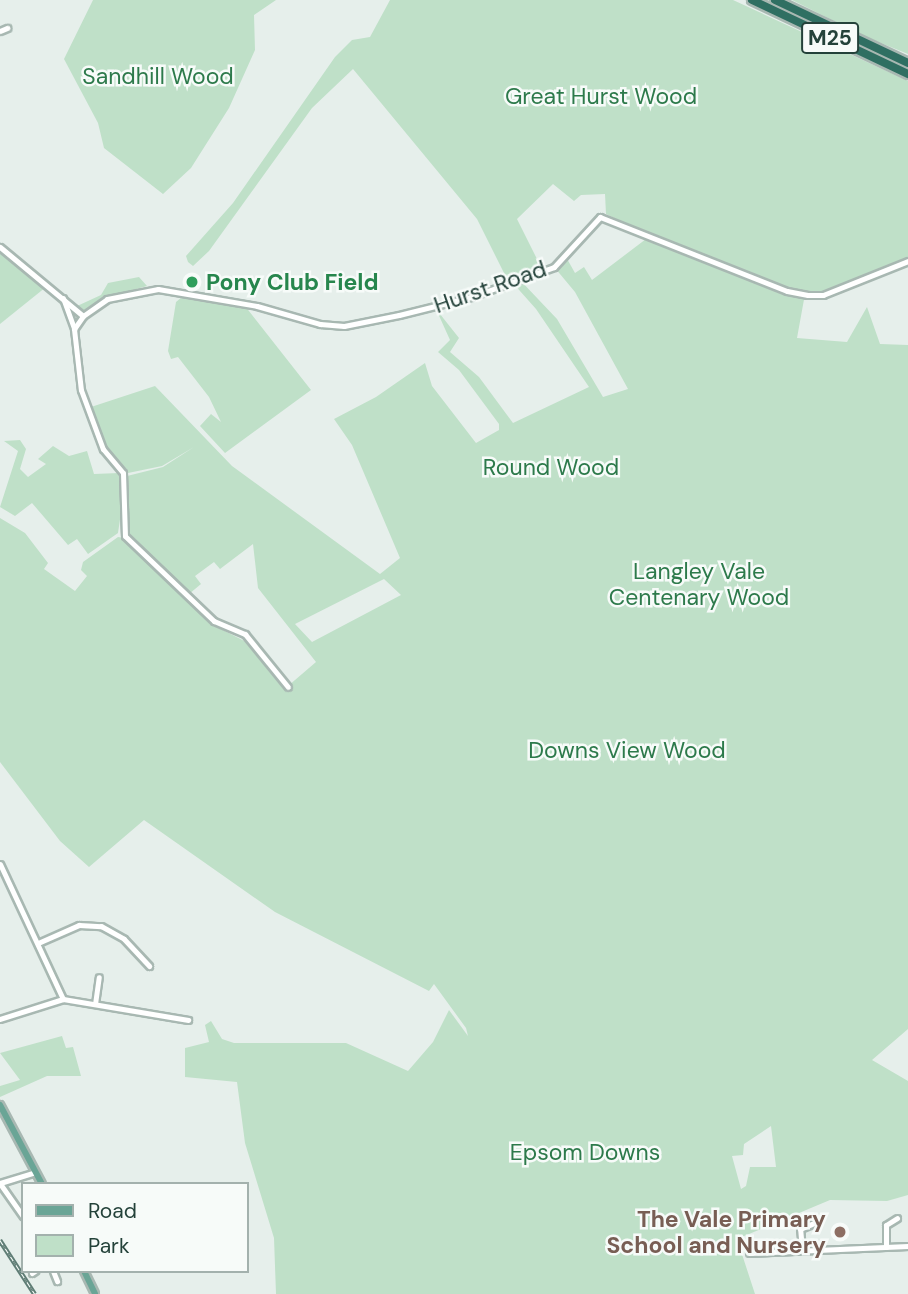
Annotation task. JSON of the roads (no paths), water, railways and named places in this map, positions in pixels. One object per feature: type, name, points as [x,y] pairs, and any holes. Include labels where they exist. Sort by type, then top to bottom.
[{"type":"highway","name":"M25","points":[[752,0],[908,74]]},
{"type":"highway","name":"M25","points":[[775,0],[908,63]]},
{"type":"main road","points":[[0,1105],[41,1182]]},
{"type":"main road","points":[[85,1273],[93,1293]]},
{"type":"street","points":[[0,31],[7,27]]},
{"type":"street","name":"Hurst Road","points":[[80,314],[107,299],[158,289],[257,306],[320,324],[363,323],[471,297],[554,267],[600,217],[787,291],[808,295],[854,285],[908,261]]},
{"type":"street","points":[[0,247],[80,314]]},
{"type":"street","points":[[63,298],[75,329],[81,390],[103,449],[123,474],[125,536],[214,621],[245,634],[288,687]]},
{"type":"street","points":[[72,320],[80,314]]},
{"type":"street","points":[[75,329],[80,314]]},
{"type":"street","points":[[0,864],[63,999]]},
{"type":"street","points":[[38,943],[79,925],[101,926],[124,939],[149,966]]},
{"type":"street","points":[[95,1004],[99,977]]},
{"type":"street","points":[[0,1019],[63,999],[188,1020]]},
{"type":"street","points":[[21,1213],[1,1184],[35,1172]]},
{"type":"street","points":[[886,1247],[889,1221]]},
{"type":"street","points":[[802,1250],[800,1229],[812,1224]]},
{"type":"street","points":[[749,1253],[908,1246]]},
{"type":"street","points":[[54,1273],[57,1281]]},
{"type":"railway","points":[[0,1240],[21,1272]]},
{"type":"railway","points":[[21,1273],[35,1294]]},
{"type":"place","name":"Pony Club Field","points":[[192,282]]},
{"type":"place","name":"The Vale Primary School and Nursery","points":[[840,1232]]},
{"type":"park label","name":"Sandhill Wood","points":[[158,76]]},
{"type":"park label","name":"Great Hurst Wood","points":[[601,96]]},
{"type":"park label","name":"Round Wood","points":[[551,467]]},
{"type":"park label","name":"Langley Vale Centenary Wood","points":[[699,584]]},
{"type":"park label","name":"Downs View Wood","points":[[627,750]]},
{"type":"park label","name":"Epsom Downs","points":[[585,1152]]}]
